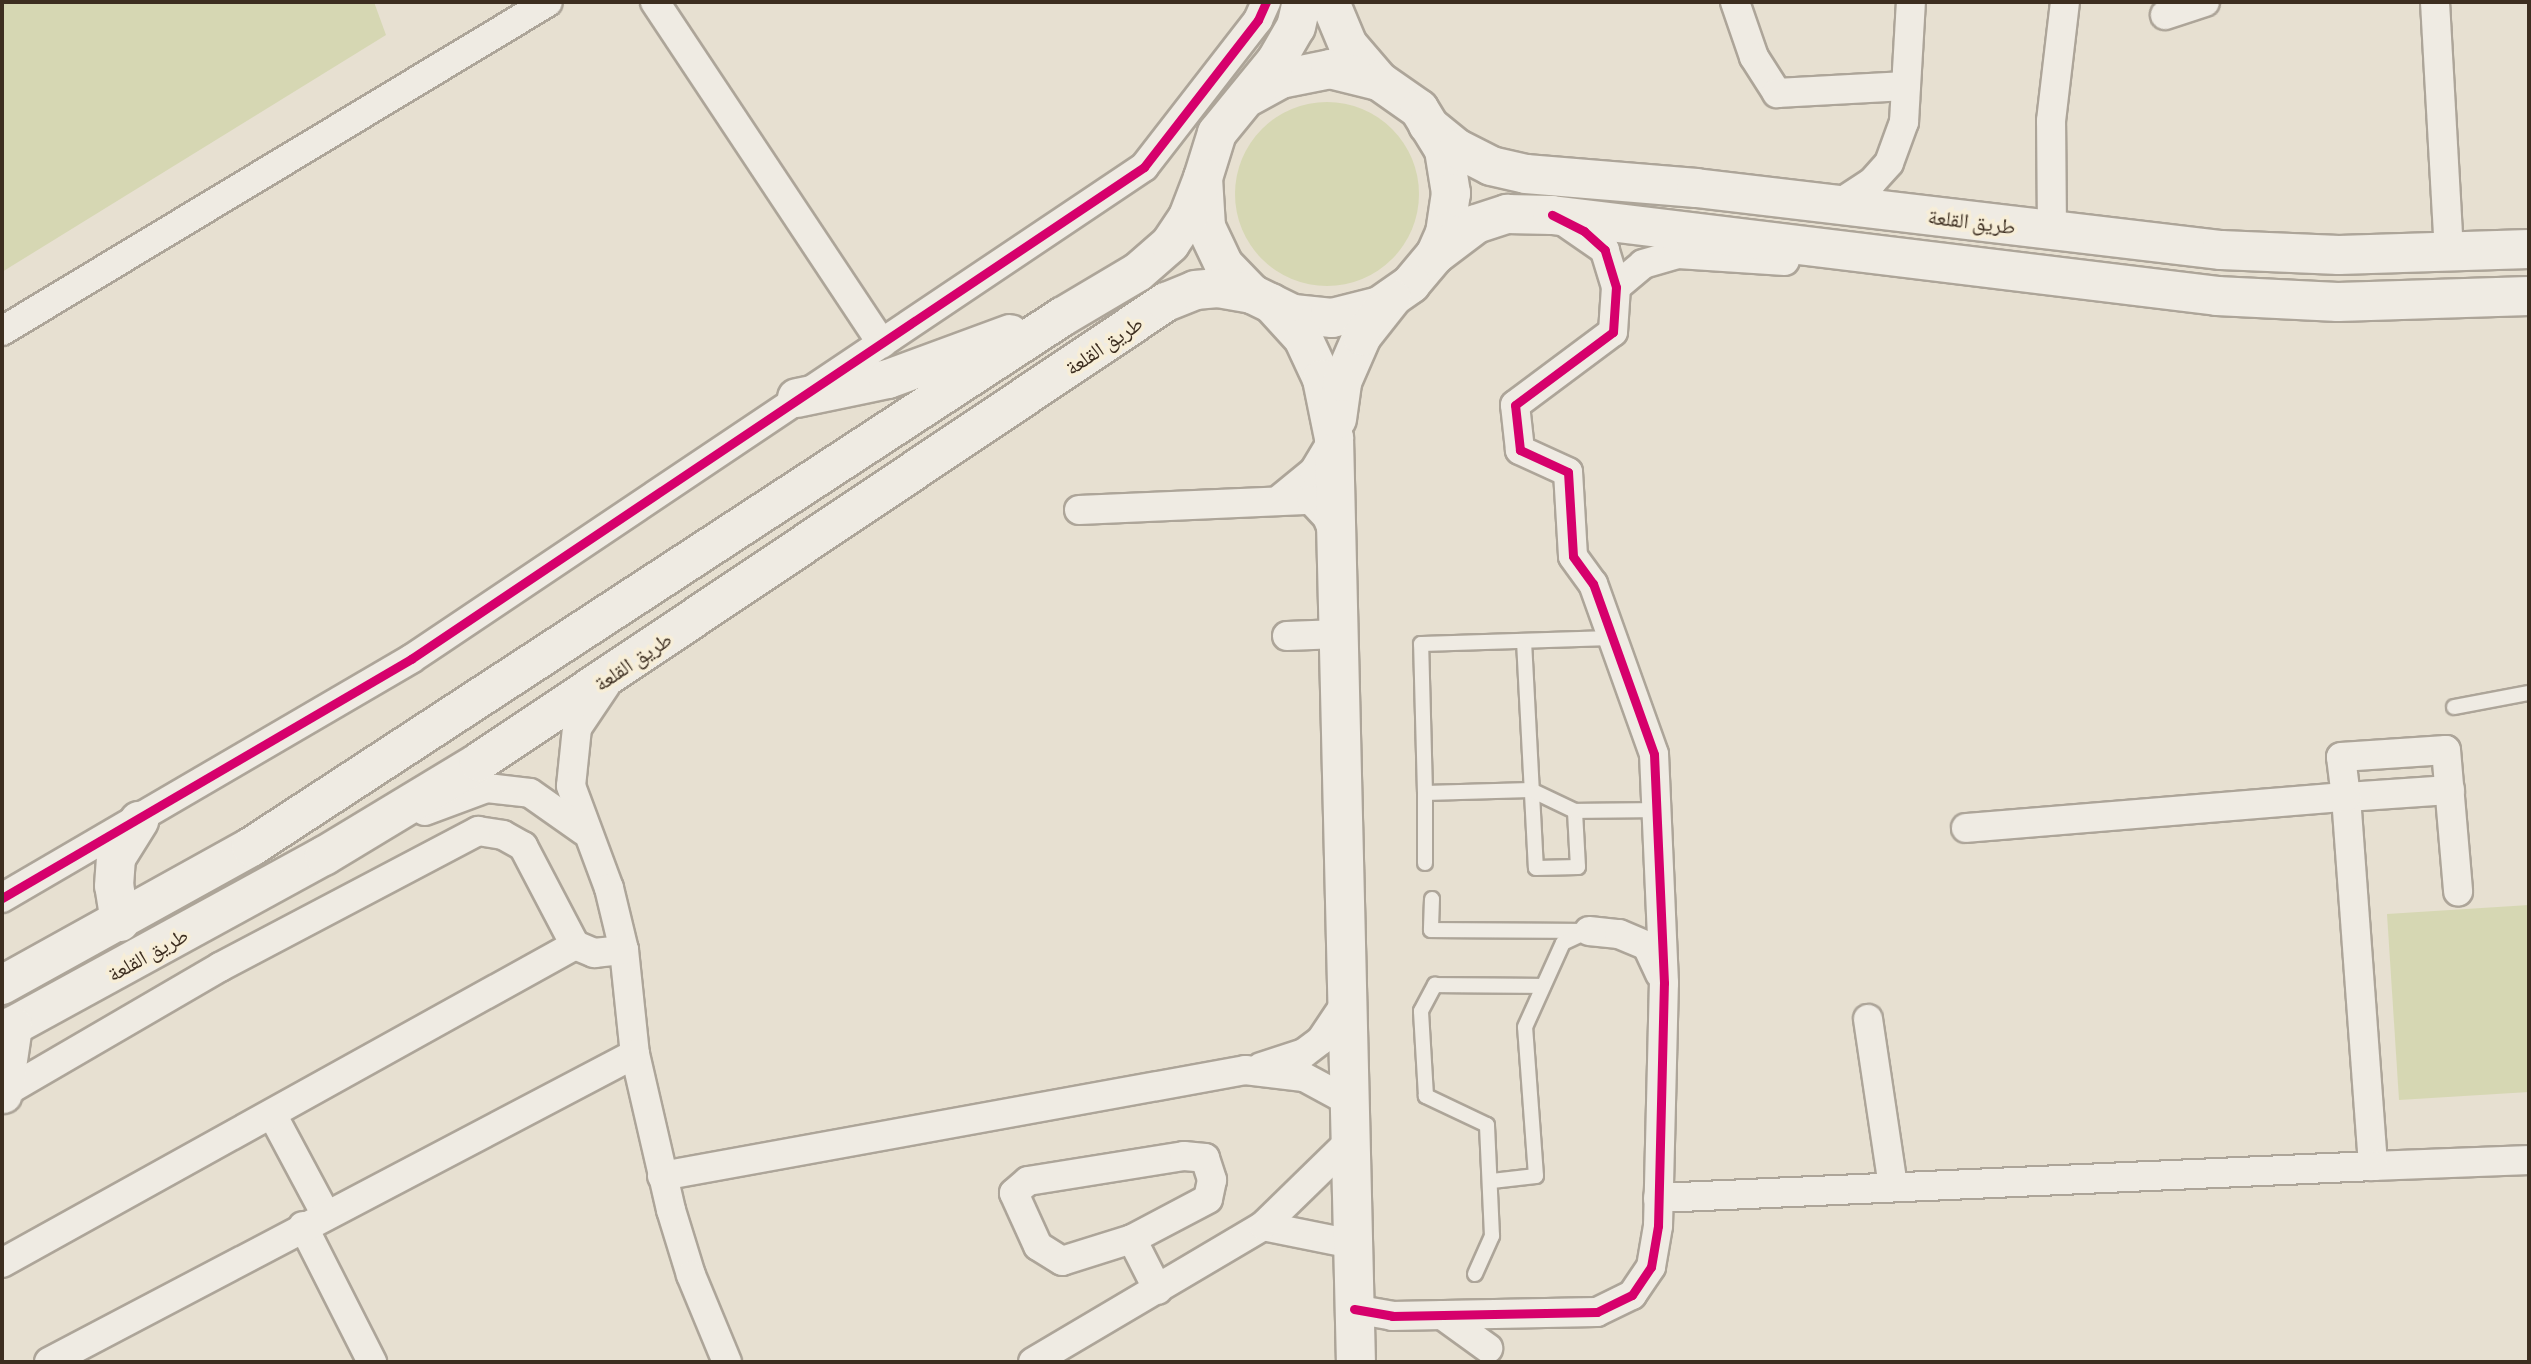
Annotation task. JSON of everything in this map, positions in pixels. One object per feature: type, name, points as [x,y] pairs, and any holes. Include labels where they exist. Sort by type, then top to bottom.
[{"type":"main road","points":[[1302,2],[1296,27],[1250,96],[1217,133],[1203,178],[1206,227],[1224,265],[1303,338],[1322,379],[1334,438],[1356,1362]]},
{"type":"main road","points":[[1330,2],[1348,45],[1379,81],[1419,109],[1444,150],[1451,193],[1445,233],[1435,255]]},
{"type":"main road","points":[[1250,96],[1280,79],[1330,69],[1379,81]]},
{"type":"main road","name":"طريق القلعة","points":[[1429,125],[1458,149],[1491,166],[1526,174],[1837,205],[2221,250],[2339,255],[2529,249]]},
{"type":"main road","name":"طريق القلعة","points":[[2,985],[120,922],[262,840],[1062,317],[1138,272],[1170,244],[1188,217],[1203,178]]},
{"type":"main road","points":[[1261,299],[1293,314],[1332,318],[1380,306],[1411,284],[1435,255],[1476,224],[1507,214],[1552,215],[2217,296],[2338,302],[2529,296]]},
{"type":"main road","name":"طريق القلعة","points":[[7,1028],[324,856],[479,762],[1166,302],[1195,290],[1218,288],[1261,299]]},
{"type":"main road","points":[[1334,438],[1342,382],[1362,336],[1393,297]]},
{"type":"main road","points":[[797,398],[888,379],[1062,317]]},
{"type":"main road","points":[[120,922],[114,886],[116,858],[139,821]]},
{"type":"main road","points":[[2,1094],[7,1028]]},
{"type":"street","points":[[2,331],[548,2]]},
{"type":"street","points":[[655,2],[881,344]]},
{"type":"street","points":[[2,898],[139,821],[411,659],[1144,167],[1258,20],[1266,2]]},
{"type":"street","points":[[1735,2],[1754,57],[1777,93],[1906,86]]},
{"type":"street","points":[[1837,205],[1872,182],[1889,163],[1904,122],[1912,2]]},
{"type":"street","points":[[2052,230],[2051,121],[2065,2]]},
{"type":"street","points":[[2165,15],[2205,2]]},
{"type":"street","points":[[2435,2],[2449,253]]},
{"type":"street","points":[[1354,1309],[1392,1316],[1597,1312],[1632,1295],[1651,1267],[1658,1198],[1664,982],[1654,754],[1593,584],[1573,556],[1568,472],[1520,450],[1516,405],[1613,332],[1616,287],[1605,250],[1584,231],[1552,215]]},
{"type":"street","points":[[1616,287],[1643,264],[1678,254],[2067,278]]},
{"type":"street","points":[[1281,498],[1314,471],[1334,438]]},
{"type":"street","points":[[1079,510],[1281,498],[1311,500],[1327,517],[1337,540]]},
{"type":"street","points":[[1287,636],[1339,634]]},
{"type":"street","points":[[617,671],[577,728],[571,757],[571,786],[584,831],[609,887],[624,950],[635,1054],[662,1176],[691,1275],[727,1362]]},
{"type":"street","points":[[2372,1166],[2341,757],[2446,750],[2458,891]]},
{"type":"street","points":[[324,856],[446,800],[487,788],[530,793],[584,831]]},
{"type":"street","points":[[1966,828],[2450,790]]},
{"type":"street","points":[[2,1094],[220,967],[478,831],[503,835],[523,846],[575,945],[594,953],[624,950]]},
{"type":"street","points":[[1589,931],[1619,934],[1647,946],[1664,982]]},
{"type":"street","points":[[2,1263],[575,945]]},
{"type":"street","points":[[662,1176],[1245,1070],[1304,1054],[1321,1040],[1349,998]]},
{"type":"street","points":[[1868,1019],[1894,1186]]},
{"type":"street","points":[[49,1362],[91,1353],[314,1220],[635,1054]]},
{"type":"street","points":[[1033,1362],[1263,1226],[1352,1121],[1304,1077],[1245,1070]]},
{"type":"street","points":[[272,1114],[372,1362]]},
{"type":"street","points":[[1184,1156],[1205,1158],[1212,1180],[1208,1199],[1132,1239],[1062,1261],[1038,1246],[1014,1193],[1028,1181],[1184,1156]]},
{"type":"street","points":[[1658,1198],[2529,1160]]},
{"type":"street","points":[[1263,1226],[1353,1244]]},
{"type":"street","points":[[1132,1239],[1158,1290]]},
{"type":"street","points":[[1492,1314],[1484,1327],[1496,1357]]},
{"type":"street","points":[[1441,1315],[1496,1357]]},
{"type":"lane","points":[[1425,863],[1426,793],[1421,644],[1612,638]]},
{"type":"lane","points":[[1524,641],[1536,868],[1577,867],[1576,811]]},
{"type":"lane","points":[[2454,706],[2529,694]]},
{"type":"lane","points":[[1426,793],[1531,790],[1576,811],[1656,810]]},
{"type":"lane","points":[[1432,899],[1432,930],[1589,931]]},
{"type":"lane","points":[[1492,1181],[1536,1176],[1525,1027],[1563,943],[1589,931]]},
{"type":"lane","points":[[1475,1274],[1492,1236],[1488,1125],[1426,1096],[1421,1011],[1434,985],[1543,986]]},
{"type":"green space","points":[[2,2],[374,2],[386,35],[2,272]]},
{"type":"green space","points":[[1327,102],[1345,103],[1362,109],[1378,117],[1392,129],[1404,143],[1412,159],[1418,176],[1418,212],[1412,229],[1404,245],[1392,259],[1378,271],[1362,279],[1345,285],[1327,286],[1309,285],[1292,279],[1276,271],[1262,259],[1250,245],[1242,229],[1236,212],[1235,194],[1236,176],[1242,159],[1250,143],[1262,129],[1276,117],[1292,109],[1309,103]]},
{"type":"green space","points":[[2529,905],[2529,1092],[2399,1100],[2387,914]]},
{"type":"cycle path","points":[[2,898],[411,659],[1144,167],[1258,20],[1266,2]]},
{"type":"cycle path","points":[[1354,1309],[1392,1316],[1597,1312],[1632,1295],[1651,1267],[1658,1226],[1664,983],[1654,754],[1593,584],[1573,556],[1568,472],[1520,450],[1515,405],[1613,332],[1616,287],[1605,250],[1584,231],[1552,215]]}]
